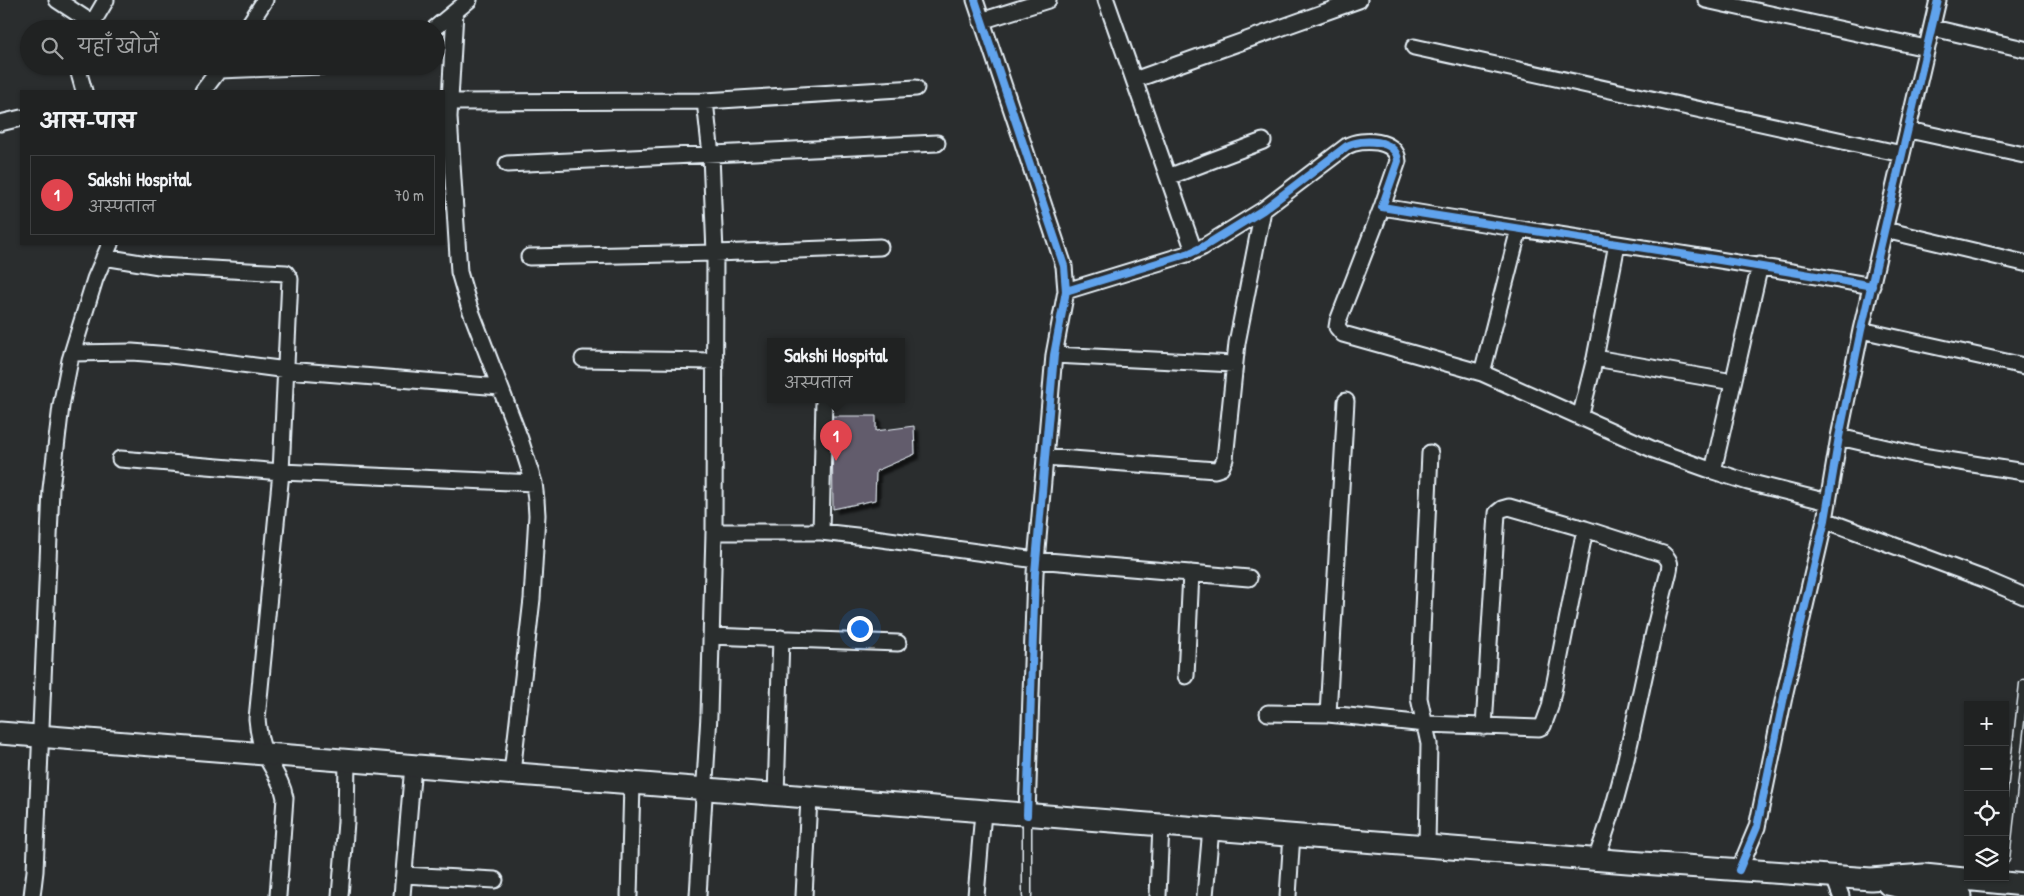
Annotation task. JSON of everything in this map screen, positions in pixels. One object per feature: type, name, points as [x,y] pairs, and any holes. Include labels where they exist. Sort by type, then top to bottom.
[{"type":"main road","points":[[0,733],[632,784],[705,788],[983,812],[1427,844],[1739,870],[1838,886],[1871,879],[1924,875],[1964,878]]},
{"type":"main road","points":[[1871,879],[1924,892],[1961,896]]},
{"type":"main road","points":[[2007,881],[2024,885]]},
{"type":"street","points":[[57,0],[83,20]]},
{"type":"street","points":[[94,20],[106,0]]},
{"type":"street","points":[[252,20],[265,0]]},
{"type":"street","points":[[445,20],[469,0]]},
{"type":"street","points":[[975,0],[1064,266],[1066,290],[1054,355],[1036,560],[1027,815]]},
{"type":"street","points":[[981,21],[1048,0]]},
{"type":"street","points":[[1106,0],[1194,252]]},
{"type":"street","points":[[1134,80],[1359,0]]},
{"type":"street","points":[[1706,0],[1728,2],[1926,48]]},
{"type":"street","points":[[1739,870],[1757,827],[1785,692],[1825,520],[1861,330],[1938,0]]},
{"type":"street","points":[[455,12],[449,102],[459,272],[469,306],[534,483],[537,516],[532,599],[512,774]]},
{"type":"street","points":[[1932,28],[2024,49]]},
{"type":"street","points":[[1414,47],[1902,154]]},
{"type":"street","points":[[80,75],[84,90]]},
{"type":"street","points":[[204,90],[216,75]]},
{"type":"street","points":[[449,102],[705,101],[916,88]]},
{"type":"street","points":[[698,896],[705,788],[714,532],[715,253],[711,155],[705,101]]},
{"type":"street","points":[[0,123],[20,118]]},
{"type":"street","points":[[1909,130],[2024,155]]},
{"type":"street","points":[[1066,290],[1194,252],[1263,210],[1354,142],[1363,140],[1387,145],[1398,154],[1398,161],[1338,321],[1338,331],[1364,341],[1482,373],[1654,450],[1713,471],[1748,482],[1828,502]]},
{"type":"street","points":[[1168,177],[1263,141]]},
{"type":"street","points":[[508,164],[936,143]]},
{"type":"street","points":[[1382,207],[1760,265],[1872,286]]},
{"type":"street","points":[[1046,456],[1215,470],[1221,468],[1226,459],[1234,364],[1263,210]]},
{"type":"street","points":[[1482,373],[1519,229]]},
{"type":"street","points":[[1885,230],[2024,264]]},
{"type":"street","points":[[1580,418],[1595,358],[1617,244]]},
{"type":"street","points":[[529,257],[880,247]]},
{"type":"street","points":[[32,896],[35,871],[51,489],[61,406],[72,353],[95,279],[107,250],[159,266],[286,273],[290,279],[287,370],[280,472],[257,719],[264,753],[283,786],[285,798],[278,896]]},
{"type":"street","points":[[1713,471],[1760,265]]},
{"type":"street","points":[[1861,330],[2024,366]]},
{"type":"street","points":[[72,353],[132,352],[170,355],[287,370],[500,387]]},
{"type":"street","points":[[1054,355],[1234,364]]},
{"type":"street","points":[[1595,358],[1733,382]]},
{"type":"street","points":[[583,359],[715,361]]},
{"type":"street","points":[[1328,714],[1346,400]]},
{"type":"street","points":[[821,532],[824,403]]},
{"type":"street","points":[[1840,437],[1922,456],[2024,472]]},
{"type":"street","points":[[1427,844],[1429,744],[1420,698],[1430,453]]},
{"type":"street","points":[[120,459],[280,472],[534,483]]},
{"type":"street","points":[[1484,728],[1495,518],[1497,513],[1502,509],[1510,507],[1663,554],[1669,559],[1670,565],[1620,783],[1610,822],[1596,859]]},
{"type":"street","points":[[1825,520],[1984,579],[2024,596]]},
{"type":"street","points":[[1268,713],[1328,714],[1484,728],[1539,728],[1543,726],[1550,707],[1585,529]]},
{"type":"street","points":[[714,532],[821,532],[1036,560],[1249,578]]},
{"type":"street","points":[[1186,676],[1191,573]]},
{"type":"street","points":[[711,636],[898,643]]},
{"type":"street","points":[[776,795],[781,638]]},
{"type":"street","points":[[340,896],[346,822],[347,760]]},
{"type":"street","points":[[402,896],[413,765]]},
{"type":"street","points":[[629,896],[632,784]]},
{"type":"street","points":[[804,896],[809,798]]},
{"type":"street","points":[[976,896],[983,812]]},
{"type":"street","points":[[1158,896],[1160,824]]},
{"type":"street","points":[[1205,896],[1210,828]]},
{"type":"street","points":[[1288,896],[1292,834]]},
{"type":"street","points":[[404,875],[495,880]]},
{"type":"lane","points":[[2007,836],[2024,684]]},
{"type":"lane","points":[[1027,815],[1027,896]]},
{"type":"building","points":[[832,416],[876,416],[876,431],[914,426],[915,454],[876,471],[875,500],[833,509]]},
{"type":"cycle path","points":[[975,0],[1064,266],[1066,291],[1054,355],[1035,573],[1027,815]]},
{"type":"cycle path","points":[[1739,870],[1757,827],[1785,692],[1825,520],[1839,437],[1861,330],[1938,0]]},
{"type":"cycle path","points":[[1066,291],[1190,253],[1203,247],[1263,210],[1347,146],[1353,143],[1369,141],[1385,144],[1392,148],[1398,161],[1382,207],[1872,286]]},
{"type":"place","name":"Sakshi Hospital","points":[[836,461]]}]
